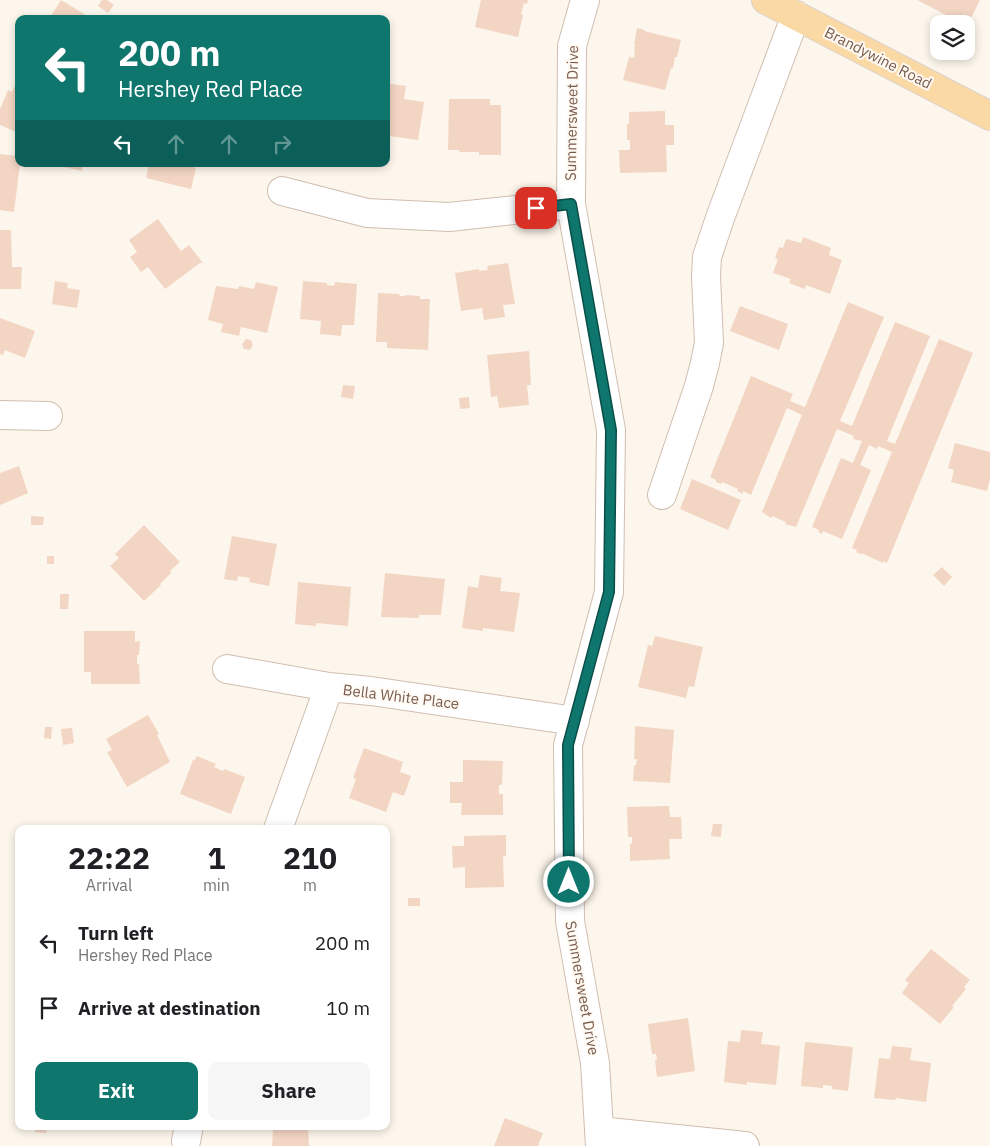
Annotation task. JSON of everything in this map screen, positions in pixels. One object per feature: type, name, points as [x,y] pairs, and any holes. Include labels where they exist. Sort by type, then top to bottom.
[{"type":"main road","name":"Brandywine Road","points":[[766,0],[990,116]]},
{"type":"street","name":"Summersweet Drive","points":[[585,0],[572,46],[571,204],[611,430],[609,592],[568,745],[570,921],[595,1063],[599,1138]]},
{"type":"street","points":[[662,495],[705,364],[709,343],[706,276],[708,256],[720,218],[796,15]]},
{"type":"street","points":[[282,191],[367,213],[449,218],[571,204]]},
{"type":"street","points":[[0,415],[48,416]]},
{"type":"street","name":"Bella White Place","points":[[227,669],[329,687],[371,691],[575,721]]},
{"type":"street","points":[[279,825],[329,687]]},
{"type":"street","points":[[599,1138],[745,1146]]},
{"type":"building","points":[[61,0],[86,15],[52,15]]},
{"type":"building","points":[[102,0],[107,0],[114,5],[108,13],[98,6]]},
{"type":"building","points":[[481,0],[528,0],[527,4],[524,3],[521,14],[523,15],[518,37],[475,27]]},
{"type":"building","points":[[917,0],[980,0],[972,15],[946,15]]},
{"type":"building","points":[[637,28],[681,40],[665,90],[623,80],[629,57],[634,58]]},
{"type":"building","points":[[390,84],[406,86],[404,99],[424,102],[418,140],[390,136]]},
{"type":"building","points":[[15,86],[15,131],[0,125],[0,109],[8,90],[12,92]]},
{"type":"building","points":[[449,99],[490,99],[490,105],[501,105],[501,155],[479,155],[479,152],[448,150]]},
{"type":"building","points":[[665,111],[665,125],[674,125],[674,145],[666,145],[667,172],[620,173],[619,150],[630,150],[630,140],[627,140],[629,112]]},
{"type":"building","points":[[0,154],[15,156],[15,167],[20,167],[14,212],[0,210]]},
{"type":"building","points":[[64,167],[83,167],[82,171]]},
{"type":"building","points":[[148,167],[196,168],[191,189],[146,178]]},
{"type":"building","points":[[158,219],[181,251],[189,245],[203,263],[200,263],[165,289],[148,267],[141,272],[130,257],[137,252],[129,240]]},
{"type":"building","points":[[0,230],[11,230],[12,267],[22,267],[21,289],[0,289]]},
{"type":"building","points":[[803,237],[831,248],[829,255],[842,260],[830,294],[806,285],[805,289],[789,283],[791,279],[773,273],[778,259],[775,258],[779,247],[783,248],[786,239],[801,243]]},
{"type":"building","points":[[508,263],[515,304],[503,305],[505,317],[484,320],[482,308],[461,311],[455,273],[479,269],[479,271],[488,270],[487,266]]},
{"type":"building","points":[[55,281],[68,283],[67,288],[80,290],[77,308],[52,304]]},
{"type":"building","points":[[303,281],[327,283],[327,285],[334,286],[335,282],[357,284],[354,325],[342,325],[341,336],[320,334],[321,321],[300,319]]},
{"type":"building","points":[[256,282],[278,287],[267,333],[241,327],[239,336],[221,332],[223,324],[208,320],[216,286],[238,289],[239,286],[254,289]]},
{"type":"building","points":[[378,293],[420,296],[420,299],[430,299],[428,350],[387,348],[387,342],[376,342]]},
{"type":"building","points":[[848,302],[884,317],[840,421],[852,426],[895,322],[930,336],[887,441],[895,444],[939,339],[973,353],[887,563],[856,552],[857,550],[852,548],[892,452],[878,446],[877,449],[869,445],[860,465],[871,470],[842,539],[823,531],[822,534],[818,532],[819,530],[812,527],[841,458],[853,463],[862,441],[853,439],[854,436],[837,429],[796,527],[785,524],[786,522],[772,516],[771,518],[762,512],[802,415],[787,408],[751,495],[743,491],[743,494],[737,491],[738,489],[722,482],[721,484],[716,482],[716,480],[710,477],[751,376],[793,394],[790,401],[805,407]]},
{"type":"building","points":[[740,306],[788,324],[779,350],[730,331]]},
{"type":"building","points":[[0,318],[35,331],[25,358],[5,350],[3,355],[0,354]]},
{"type":"building","points":[[246,339],[251,340],[253,345],[250,350],[244,349],[242,344]]},
{"type":"building","points":[[529,351],[531,385],[527,385],[529,405],[499,408],[497,396],[491,397],[487,355]]},
{"type":"building","points":[[343,385],[355,386],[353,399],[341,397]]},
{"type":"building","points":[[469,397],[470,408],[460,409],[459,398]]},
{"type":"building","points":[[955,443],[990,452],[990,479],[987,491],[951,482],[954,470],[948,468]]},
{"type":"building","points":[[19,466],[28,493],[0,505],[0,473]]},
{"type":"building","points":[[692,479],[741,500],[728,530],[680,509]]},
{"type":"building","points":[[31,516],[44,517],[43,525],[31,525]]},
{"type":"building","points":[[144,525],[180,562],[170,571],[171,573],[161,585],[144,601],[110,566],[119,558],[115,554]]},
{"type":"building","points":[[232,536],[277,544],[269,586],[249,582],[250,578],[238,576],[237,581],[224,579]]},
{"type":"building","points":[[47,556],[54,556],[54,564],[47,564]]},
{"type":"building","points":[[942,567],[952,577],[944,586],[933,575]]},
{"type":"building","points":[[385,573],[445,579],[441,615],[419,615],[419,618],[381,617]]},
{"type":"building","points":[[480,575],[502,578],[500,591],[520,593],[514,632],[483,628],[483,631],[462,628],[468,586],[478,588]]},
{"type":"building","points":[[298,582],[351,587],[348,626],[316,623],[316,626],[295,624]]},
{"type":"building","points":[[60,594],[69,594],[68,609],[60,609]]},
{"type":"building","points":[[84,631],[135,631],[135,642],[140,641],[137,664],[139,664],[140,684],[91,684],[91,672],[84,672]]},
{"type":"building","points":[[655,636],[703,647],[694,687],[689,686],[686,698],[638,687],[648,645],[652,646]]},
{"type":"building","points":[[148,715],[159,734],[157,735],[170,762],[127,787],[107,752],[112,750],[106,739]]},
{"type":"building","points":[[635,726],[674,730],[670,783],[633,781],[634,765],[636,765],[637,759],[634,759]]},
{"type":"building","points":[[45,727],[52,727],[51,739],[44,738]]},
{"type":"building","points":[[72,728],[74,743],[63,745],[61,729]]},
{"type":"building","points":[[364,748],[403,762],[400,772],[411,776],[404,796],[393,792],[386,812],[349,798],[356,779],[353,778]]},
{"type":"building","points":[[197,756],[216,764],[214,767],[223,771],[224,769],[245,777],[231,814],[180,794],[193,760]]},
{"type":"building","points":[[463,760],[503,761],[502,785],[499,785],[499,794],[503,794],[503,815],[461,815],[462,803],[450,803],[450,782],[463,782]]},
{"type":"building","points":[[669,806],[670,817],[681,817],[682,839],[669,839],[670,859],[630,861],[632,837],[628,837],[627,807]]},
{"type":"building","points":[[713,824],[722,824],[721,837],[711,836]]},
{"type":"building","points":[[506,835],[506,856],[503,856],[504,887],[465,888],[465,867],[453,868],[452,846],[464,846],[464,836]]},
{"type":"building","points":[[408,898],[420,898],[420,906],[408,906]]},
{"type":"building","points":[[931,949],[970,980],[964,987],[966,989],[952,1006],[954,1007],[940,1024],[902,993],[909,983],[905,980]]},
{"type":"building","points":[[688,1018],[695,1071],[657,1077],[656,1054],[652,1054],[648,1024]]},
{"type":"building","points":[[741,1030],[763,1032],[761,1044],[780,1046],[776,1085],[747,1082],[747,1085],[724,1082],[728,1041],[740,1042]]},
{"type":"building","points":[[805,1042],[853,1047],[848,1091],[832,1089],[832,1086],[823,1085],[823,1088],[801,1086]]},
{"type":"building","points":[[892,1046],[912,1048],[910,1060],[931,1063],[926,1102],[896,1098],[895,1100],[874,1098],[879,1058],[890,1059]]},
{"type":"building","points":[[505,1118],[543,1133],[538,1146],[494,1146]]},
{"type":"building","points":[[35,1130],[46,1130],[46,1133],[35,1132]]},
{"type":"building","points":[[273,1130],[308,1130],[309,1146],[272,1146]]},
{"type":"route","points":[[536,208],[571,204],[611,430],[609,592],[568,745],[569,882]]}]
